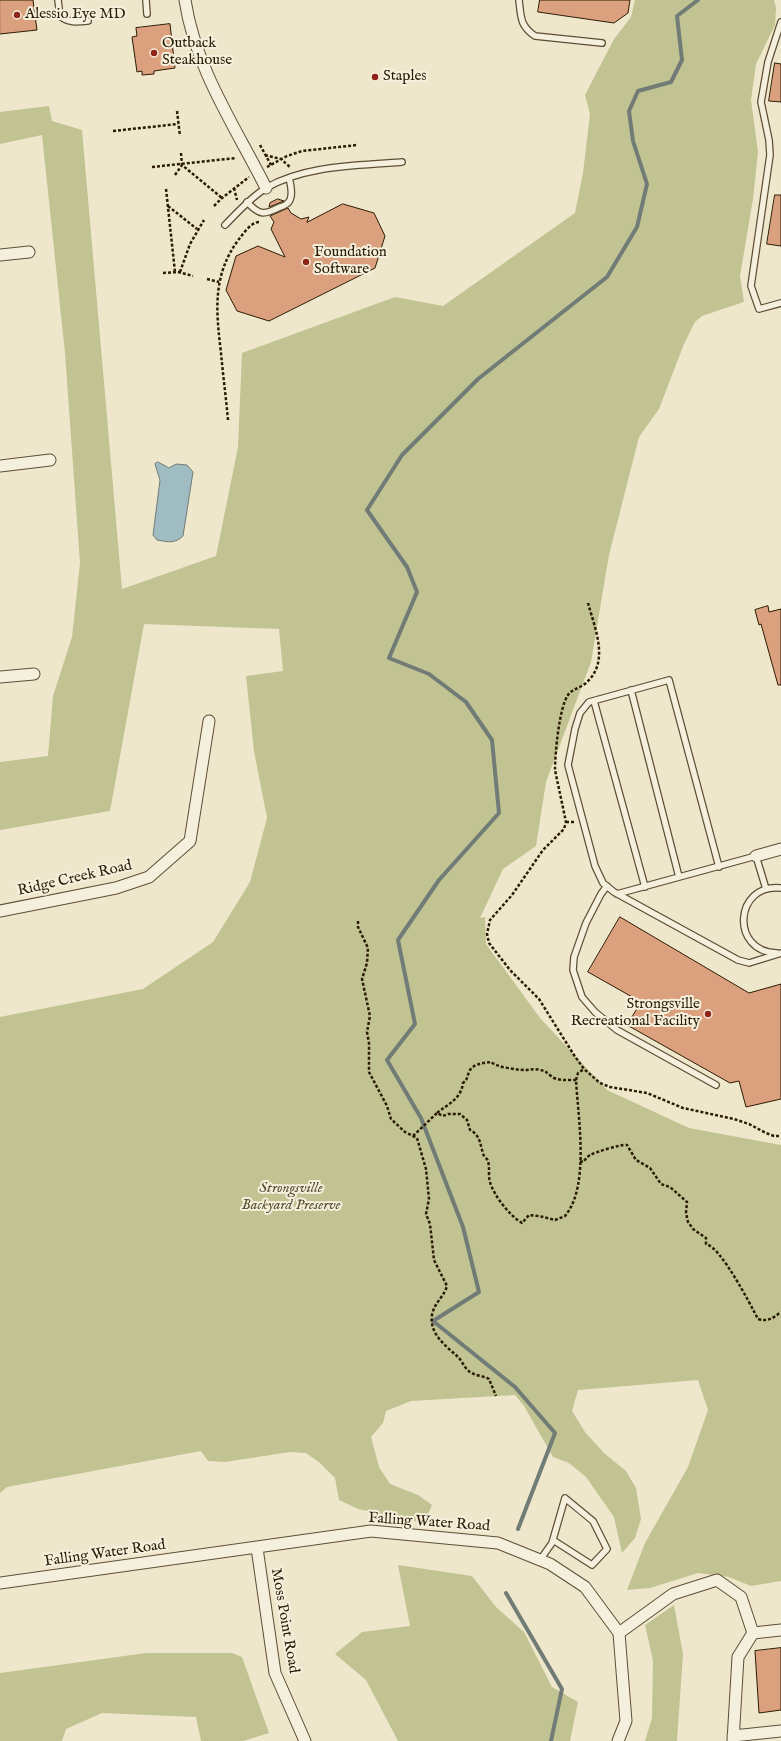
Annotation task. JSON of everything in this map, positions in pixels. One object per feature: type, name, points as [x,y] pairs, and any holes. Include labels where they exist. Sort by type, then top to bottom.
[{"type":"street","points":[[185,0],[190,29],[205,69],[266,188]]},
{"type":"street","points":[[0,255],[29,252]]},
{"type":"street","points":[[0,466],[50,460]]},
{"type":"street","points":[[0,677],[34,674]]},
{"type":"street","name":"Ridge Creek Road","points":[[0,911],[116,888],[149,876],[190,841],[209,720]]},
{"type":"street","points":[[756,856],[781,849]]},
{"type":"street","name":"Falling Water Road","points":[[0,1584],[371,1531],[498,1543],[550,1564],[585,1587],[619,1633]]},
{"type":"street","name":"Moss Point Road","points":[[257,1548],[275,1673],[305,1741]]},
{"type":"street","points":[[618,1741],[626,1721],[619,1633],[673,1594],[717,1580],[741,1597],[753,1633]]},
{"type":"street","points":[[753,1633],[781,1630]]},
{"type":"street","points":[[753,1633],[738,1657],[733,1739],[781,1731]]},
{"type":"lane","points":[[58,0],[60,16],[65,20],[72,22],[88,21]]},
{"type":"lane","points":[[146,0],[147,14]]},
{"type":"lane","points":[[519,0],[521,18],[526,30],[535,36],[602,43]]},
{"type":"lane","points":[[781,22],[768,62],[761,102],[770,140],[770,155],[751,286],[759,309],[781,304]]},
{"type":"lane","points":[[225,225],[247,202],[266,188],[289,178],[322,170],[402,162]]},
{"type":"lane","points":[[247,202],[260,213],[267,214],[286,204],[290,200],[292,187],[289,178]]},
{"type":"lane","points":[[719,867],[669,680],[589,702],[580,713],[568,765],[595,866],[603,883],[618,894],[738,960],[749,963],[781,953]]},
{"type":"lane","points":[[631,690],[679,877]]},
{"type":"lane","points":[[594,701],[645,887]]},
{"type":"lane","points":[[618,894],[756,856],[766,889]]},
{"type":"lane","points":[[607,886],[601,894],[586,923],[574,957],[573,970],[582,997],[595,1012],[617,1030],[716,1085]]},
{"type":"lane","points":[[781,888],[766,889],[759,892],[748,902],[745,910],[743,925],[749,939],[754,945],[767,952],[781,953]]},
{"type":"lane","points":[[540,1560],[553,1540],[565,1498],[593,1521],[607,1549],[592,1565],[553,1540]]},
{"type":"path","points":[[177,112],[180,136]]},
{"type":"path","points":[[114,131],[178,124]]},
{"type":"path","points":[[260,145],[271,165]]},
{"type":"path","points":[[266,167],[281,159],[302,151],[357,145]]},
{"type":"path","points":[[175,175],[182,164],[181,152]]},
{"type":"path","points":[[265,155],[281,159],[291,168]]},
{"type":"path","points":[[152,167],[236,158]]},
{"type":"path","points":[[182,164],[222,198]]},
{"type":"path","points":[[214,206],[250,176]]},
{"type":"path","points":[[234,188],[238,200]]},
{"type":"path","points":[[166,189],[175,272]]},
{"type":"path","points":[[168,206],[198,229]]},
{"type":"path","points":[[180,272],[185,254],[204,220]]},
{"type":"path","points":[[228,420],[216,314],[219,282],[227,259],[237,242],[255,223],[266,220]]},
{"type":"path","points":[[163,273],[180,272],[192,276]]},
{"type":"path","points":[[207,279],[219,282]]},
{"type":"path","points":[[588,603],[598,642],[599,661],[596,669],[585,684],[568,695],[561,720],[555,770],[566,822],[564,829],[543,850],[512,895],[490,920],[487,934],[489,943],[510,970],[539,999],[574,1056],[584,1069],[600,1083],[610,1087],[630,1089],[646,1093],[683,1108],[734,1119],[749,1124],[774,1136],[781,1136]]},
{"type":"path","points":[[358,921],[358,927],[368,948],[367,963],[362,979],[370,1016],[368,1032],[370,1043],[369,1072],[387,1106],[391,1119],[405,1132],[414,1134],[418,1138],[426,1169],[429,1199],[426,1214],[430,1224],[434,1260],[447,1286],[442,1296],[435,1304],[432,1315],[434,1333],[458,1357],[468,1370],[472,1373],[488,1378],[496,1396]]},
{"type":"path","points":[[414,1134],[460,1094],[463,1083],[468,1078],[469,1070],[475,1065],[488,1062],[495,1066],[523,1070],[540,1070],[555,1078],[576,1080]]},
{"type":"path","points":[[436,1114],[441,1116],[460,1114],[467,1120],[470,1130],[476,1133],[483,1149],[483,1153],[488,1161],[490,1184],[496,1196],[514,1217],[522,1223],[529,1215],[555,1220],[566,1214],[579,1186],[580,1161],[576,1080],[578,1073],[584,1069]]},
{"type":"path","points":[[580,1161],[585,1160],[590,1155],[605,1150],[627,1146],[636,1160],[650,1168],[661,1184],[670,1187],[685,1199],[687,1204],[686,1217],[690,1226],[706,1238],[706,1244],[711,1245],[723,1259],[749,1300],[758,1318],[765,1321],[769,1320],[781,1312]]},
{"type":"green space","name":"Strongsville Backyard Preserve","points":[[635,0],[774,0],[776,8],[775,25],[756,64],[751,100],[758,152],[753,199],[740,276],[744,302],[702,316],[695,322],[684,344],[659,409],[639,437],[609,555],[591,662],[546,782],[536,846],[503,869],[480,918],[485,917],[486,944],[540,1018],[607,1090],[689,1128],[781,1145],[781,1581],[751,1586],[729,1577],[698,1573],[650,1588],[627,1590],[645,1543],[688,1467],[708,1410],[698,1380],[578,1390],[572,1411],[585,1432],[604,1453],[626,1471],[636,1488],[641,1519],[635,1538],[622,1553],[614,1517],[586,1477],[569,1463],[553,1457],[524,1406],[515,1395],[411,1401],[386,1411],[383,1423],[371,1437],[379,1467],[390,1484],[418,1495],[432,1505],[424,1523],[358,1509],[339,1500],[335,1478],[320,1463],[306,1453],[290,1452],[225,1462],[208,1461],[201,1451],[7,1487],[0,1493],[0,1017],[143,989],[213,942],[250,882],[267,818],[254,751],[246,676],[283,671],[279,629],[144,624],[110,811],[0,830],[0,762],[48,756],[53,696],[72,637],[80,563],[65,353],[42,135],[0,144],[0,112],[49,106],[52,121],[82,130],[122,589],[216,556],[238,447],[242,353],[395,297],[443,306],[575,213],[583,173],[590,114],[585,95],[614,39],[631,17]]},
{"type":"green space","points":[[398,1565],[472,1576],[496,1607],[524,1632],[552,1687],[578,1702],[570,1741],[398,1741],[366,1680],[335,1654],[362,1632],[410,1626]]},
{"type":"green space","points":[[674,1605],[683,1654],[677,1741],[645,1741],[652,1718],[653,1661],[645,1625]]},
{"type":"green space","points":[[146,1653],[232,1653],[242,1657],[269,1733],[243,1741],[201,1741],[196,1717],[102,1713],[66,1729],[62,1741],[0,1741],[0,1673]]},
{"type":"water","points":[[158,462],[169,468],[176,464],[187,465],[193,472],[183,536],[180,539],[168,542],[157,540],[153,535],[160,480],[155,464]]},
{"type":"building","name":"Alessio Eye MD","points":[[0,0],[33,0],[37,30],[0,34]]},
{"type":"building","points":[[540,0],[630,0],[628,13],[614,23],[538,12]]},
{"type":"building","name":"Outback Steakhouse","points":[[170,24],[175,68],[154,71],[154,74],[142,75],[142,71],[137,72],[132,37],[137,36],[136,28]]},
{"type":"building","points":[[775,63],[781,64],[781,102],[769,101]]},
{"type":"building","points":[[775,195],[781,195],[781,246],[767,244]]},
{"type":"building","points":[[278,199],[284,201],[269,207],[270,203]]},
{"type":"building","name":"Foundation Software","points":[[343,204],[374,213],[385,236],[375,268],[269,321],[237,311],[226,290],[236,256],[258,246],[285,257],[271,229],[274,222],[270,216],[288,208],[291,213],[301,219],[309,217],[307,222]]},
{"type":"building","points":[[768,606],[769,612],[781,609],[781,685],[778,685],[761,624],[759,625],[755,610]]},
{"type":"building","name":"Strongsville Recreational Facility","points":[[620,917],[749,993],[781,984],[781,1099],[746,1107],[739,1081],[730,1083],[627,1025],[641,1002],[588,972]]},
{"type":"building","points":[[781,1648],[781,1710],[759,1713],[755,1651]]},
{"type":"waterway","points":[[518,1529],[555,1433],[515,1387],[433,1321],[479,1292],[463,1227],[421,1118],[387,1060],[415,1024],[398,940],[439,880],[499,813],[492,740],[466,702],[429,674],[389,658],[417,592],[407,567],[367,510],[402,455],[478,379],[607,277],[637,227],[647,184],[633,141],[629,111],[638,91],[671,82],[682,60],[677,16],[698,0]]},
{"type":"waterway","points":[[506,1593],[562,1689],[551,1741]]},
{"type":"place","name":"Alessio Eye MD","points":[[17,15]]},
{"type":"place","name":"Outback Steakhouse","points":[[154,53]]},
{"type":"place","name":"Staples","points":[[375,77]]},
{"type":"place","name":"Foundation Software","points":[[306,262]]},
{"type":"place","name":"Strongsville Recreational Facility","points":[[708,1014]]}]
